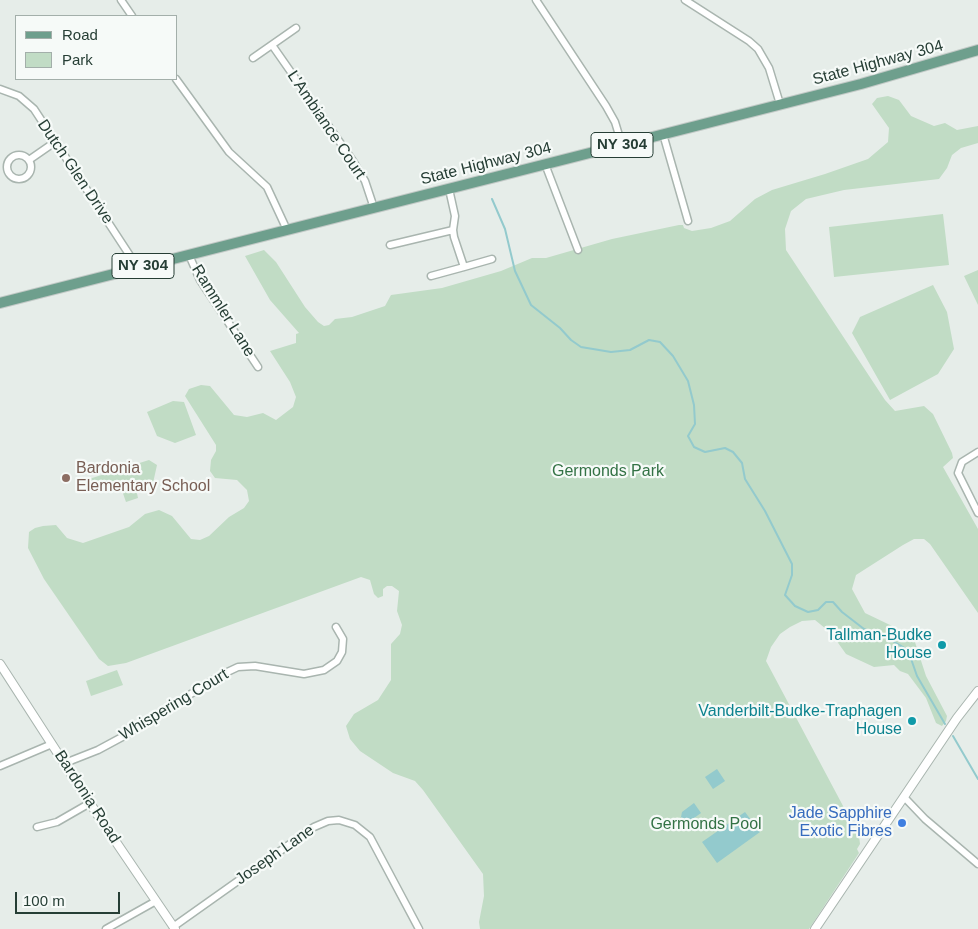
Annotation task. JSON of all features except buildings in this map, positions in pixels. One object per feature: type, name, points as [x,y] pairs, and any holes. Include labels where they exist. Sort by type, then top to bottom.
[{"type":"main road","name":"State Highway 304","points":[[0,303],[886,77],[978,50]]},
{"type":"street","points":[[121,0],[131,15]]},
{"type":"street","points":[[536,0],[606,106],[615,122],[622,145]]},
{"type":"street","points":[[685,0],[749,41],[758,49],[770,68],[780,104]]},
{"type":"street","points":[[253,58],[296,28]]},
{"type":"street","name":"L'Ambiance Court","points":[[272,45],[356,166],[369,190],[374,208]]},
{"type":"street","points":[[177,80],[228,152],[267,187],[287,230]]},
{"type":"street","name":"Dutch Glen Drive","points":[[0,89],[19,96],[29,104],[138,268]]},
{"type":"street","points":[[663,134],[688,221]]},
{"type":"street","points":[[29,160],[56,142]]},
{"type":"street","points":[[545,164],[578,250]]},
{"type":"street","points":[[449,189],[456,216],[453,230],[464,267]]},
{"type":"street","points":[[390,245],[453,230]]},
{"type":"street","name":"Rammler Lane","points":[[190,255],[200,280],[258,368]]},
{"type":"street","points":[[431,276],[492,259]]},
{"type":"street","points":[[978,452],[964,460],[959,468],[958,476],[978,512]]},
{"type":"street","name":"Whispering Court","points":[[65,763],[98,750],[124,736],[232,669],[255,666],[304,674],[324,670],[337,660],[342,652],[342,639],[336,627]]},
{"type":"street","name":"Bardonia Road","points":[[0,664],[174,928]]},
{"type":"street","points":[[816,929],[957,718],[978,690]]},
{"type":"street","points":[[0,766],[52,744]]},
{"type":"street","points":[[904,797],[924,818],[978,864]]},
{"type":"street","points":[[37,827],[57,822],[90,803]]},
{"type":"street","name":"Joseph Lane","points":[[174,928],[314,827],[328,821],[339,820],[356,825],[370,837],[419,929]]},
{"type":"street","points":[[106,929],[156,901]]},
{"type":"green space","name":"Germonds Park","points":[[888,96],[899,100],[911,116],[934,126],[945,123],[957,130],[978,126],[978,143],[961,148],[952,155],[947,168],[939,179],[844,190],[806,199],[791,211],[785,229],[786,250],[885,400],[895,411],[924,406],[933,414],[953,458],[943,467],[978,529],[978,613],[930,544],[924,539],[914,539],[856,575],[852,589],[865,613],[913,636],[926,676],[947,716],[942,726],[936,723],[926,698],[908,674],[900,671],[894,665],[874,667],[846,654],[831,633],[815,620],[802,621],[790,627],[780,634],[771,647],[766,661],[859,836],[860,844],[857,849],[859,853],[809,929],[480,929],[479,922],[484,896],[483,874],[415,781],[393,773],[360,751],[350,739],[346,726],[354,714],[378,700],[391,680],[391,644],[400,634],[402,625],[397,611],[399,591],[392,586],[387,586],[383,589],[383,596],[378,598],[374,594],[370,580],[361,577],[126,663],[108,666],[99,659],[44,579],[28,548],[29,532],[35,528],[56,525],[67,538],[83,543],[129,527],[145,514],[159,510],[172,516],[191,539],[200,540],[209,536],[229,517],[244,508],[249,501],[247,490],[237,480],[215,478],[210,471],[216,445],[185,396],[189,389],[201,385],[210,386],[234,415],[247,417],[263,413],[276,420],[293,407],[296,397],[290,382],[270,351],[296,343],[296,334],[299,333],[270,300],[245,256],[264,250],[276,262],[305,307],[318,322],[324,326],[329,325],[335,319],[352,317],[385,306],[391,295],[442,288],[501,271],[532,258],[546,258],[612,239],[679,225],[683,225],[684,228],[692,231],[711,228],[730,221],[755,199],[772,190],[868,159],[888,142],[889,128],[872,104],[877,98]]},
{"type":"green space","points":[[943,214],[949,265],[834,277],[829,227]]},
{"type":"green space","points":[[978,270],[978,305],[964,276]]},
{"type":"green space","points":[[933,285],[947,312],[954,349],[938,374],[890,400],[852,333],[860,317]]},
{"type":"green space","points":[[173,401],[184,402],[196,435],[175,443],[157,436],[147,412]]},
{"type":"green space","points":[[149,460],[157,465],[153,483],[136,489],[138,498],[126,502],[119,482],[92,489],[89,479]]},
{"type":"green space","points":[[117,670],[123,685],[91,696],[86,681]]},
{"type":"water","points":[[717,769],[725,781],[713,789],[705,777]]},
{"type":"water","points":[[694,803],[701,813],[690,821],[684,820],[681,817],[682,812]]},
{"type":"water","points":[[745,812],[760,832],[717,863],[702,842]]},
{"type":"waterway","points":[[492,199],[505,229],[515,271],[531,305],[581,347],[611,352],[630,350],[649,340],[660,342],[673,356],[688,381],[694,405],[695,424],[688,436],[694,447],[705,452],[725,448],[733,452],[742,463],[745,479],[765,511],[792,564],[792,575],[785,595],[795,606],[808,612],[818,610],[826,602],[833,602],[842,612],[864,629],[891,640],[908,650],[917,676],[945,724]]},
{"type":"waterway","points":[[953,736],[978,779]]},
{"type":"place","name":"Bardonia Elementary School","points":[[66,478]]},
{"type":"place","name":"Tallman-Budke House","points":[[942,645]]},
{"type":"place","name":"Vanderbilt-Budke-Traphagen House","points":[[912,721]]},
{"type":"place","name":"Jade Sapphire Exotic Fibres","points":[[902,823]]},
{"type":"park label","name":"Germonds Pool","points":[[706,825]]}]
